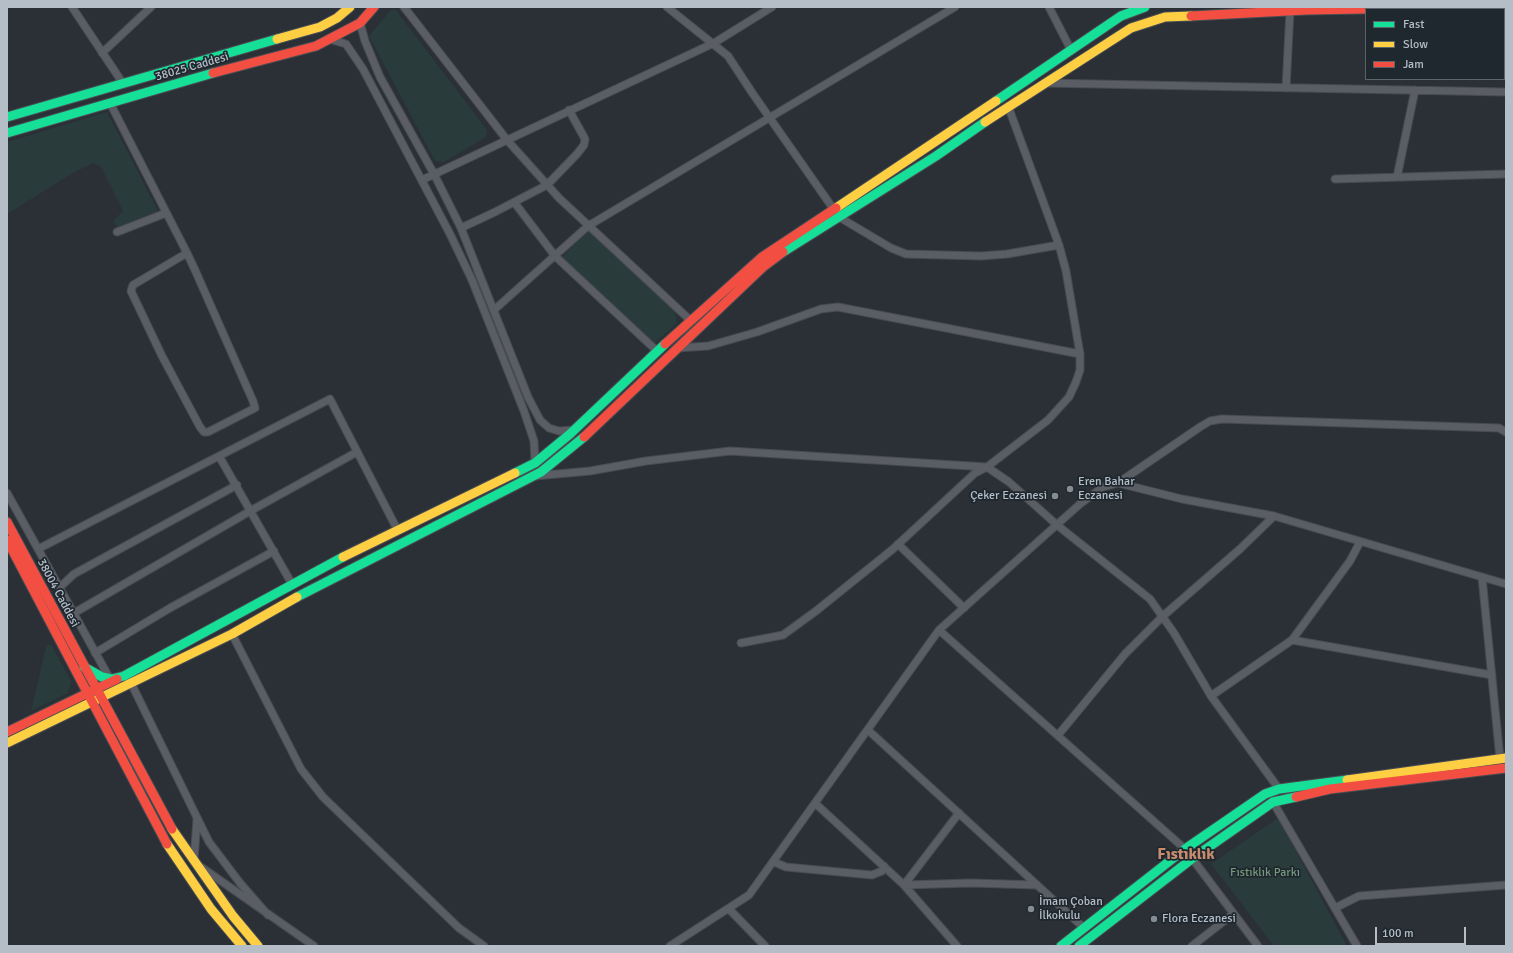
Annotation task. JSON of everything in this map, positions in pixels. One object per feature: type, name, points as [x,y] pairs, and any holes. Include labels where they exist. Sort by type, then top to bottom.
[{"type":"street","points":[[72,7],[122,82]]},
{"type":"street","points":[[102,53],[151,7]]},
{"type":"street","name":"38025 Caddesi","points":[[7,117],[122,82],[320,27],[338,18],[350,7]]},
{"type":"street","name":"38025 Caddesi","points":[[7,133],[316,46],[360,23],[374,7]]},
{"type":"street","points":[[404,7],[506,140],[547,185],[588,226],[690,320]]},
{"type":"street","points":[[422,180],[714,43],[772,7]]},
{"type":"street","points":[[494,310],[588,226],[955,7]]},
{"type":"street","points":[[1049,7],[1071,50]]},
{"type":"street","points":[[1430,8],[1477,7]]},
{"type":"street","points":[[669,8],[714,43],[728,56],[840,217],[891,248],[906,254],[981,256],[1007,254],[1059,245]]},
{"type":"street","points":[[7,732],[87,692],[124,676],[292,584],[397,529],[535,463],[574,430],[657,350],[762,257],[834,210],[1120,16],[1139,8]]},
{"type":"street","points":[[7,743],[232,634],[301,595],[404,541],[534,476],[591,431],[763,267],[778,255],[936,156],[1008,106],[1118,35],[1146,22],[1165,17],[1290,11],[1365,9]]},
{"type":"street","points":[[1286,88],[1290,11]]},
{"type":"street","points":[[360,23],[365,41],[380,76],[434,174],[461,228],[528,397],[540,420],[549,428],[563,431],[574,430]]},
{"type":"street","points":[[329,39],[342,42],[349,48],[374,89],[472,280],[527,420],[534,441],[535,463]]},
{"type":"street","points":[[1044,83],[1506,92]]},
{"type":"street","points":[[1397,177],[1415,90]]},
{"type":"street","points":[[110,103],[187,253],[255,408],[208,432],[204,432],[200,427],[162,356],[132,291],[132,285],[187,253]]},
{"type":"street","points":[[741,643],[783,634],[791,630],[898,544],[975,473],[987,467],[1048,420],[1059,409],[1076,382],[1080,370],[1080,354],[1066,271],[1059,245],[1008,106]]},
{"type":"street","points":[[461,228],[547,185],[584,145],[582,133],[569,110]]},
{"type":"street","points":[[1335,179],[1506,174]]},
{"type":"street","points":[[514,202],[555,256],[657,350]]},
{"type":"street","points":[[117,232],[166,213]]},
{"type":"street","points":[[677,348],[708,346],[757,332],[821,309],[838,307],[1080,354]]},
{"type":"street","points":[[38,549],[330,399],[397,529]]},
{"type":"street","points":[[527,420],[533,427],[537,425],[540,420]]},
{"type":"street","points":[[670,946],[730,909],[749,895],[816,804],[939,630],[1093,493],[1103,487],[1118,482],[1200,426],[1210,421],[1222,420],[1500,428],[1506,432]]},
{"type":"street","points":[[534,476],[590,471],[646,461],[730,451],[987,467],[1008,482],[1057,525],[1150,599],[1163,616],[1211,696],[1279,789]]},
{"type":"street","points":[[74,613],[252,510],[357,452]]},
{"type":"street","points":[[219,456],[252,510],[292,584]]},
{"type":"street","points":[[1118,482],[1182,499],[1274,516],[1506,584]]},
{"type":"street","points":[[59,588],[74,574],[237,485]]},
{"type":"street","points":[[7,493],[110,679]]},
{"type":"street","points":[[1059,734],[1125,654],[1163,616],[1240,549],[1274,516]]},
{"type":"street","name":"38004 Caddesi","points":[[7,522],[16,548],[91,702],[171,853],[211,909],[242,946]]},
{"type":"street","name":"38004 Caddesi","points":[[7,540],[16,548],[101,697],[173,831],[233,916],[258,946]]},
{"type":"street","points":[[1211,696],[1292,640],[1350,561],[1360,542]]},
{"type":"street","points":[[898,544],[964,608]]},
{"type":"street","points":[[95,653],[170,608],[274,551]]},
{"type":"street","points":[[1061,946],[1185,848],[1265,794],[1279,789],[1503,759],[1492,675],[1482,577]]},
{"type":"street","points":[[939,630],[1059,734],[1185,848],[1258,946]]},
{"type":"street","points":[[232,634],[301,770],[323,797],[459,928],[484,946]]},
{"type":"street","points":[[1292,640],[1492,675]]},
{"type":"street","points":[[86,671],[110,679],[124,676]]},
{"type":"street","points":[[131,683],[209,842],[240,883],[268,915]]},
{"type":"street","points":[[868,730],[1084,928]]},
{"type":"street","points":[[1083,945],[1193,858],[1273,802],[1330,789],[1506,768]]},
{"type":"street","points":[[1273,802],[1358,946]]},
{"type":"street","points":[[816,804],[904,885],[957,946]]},
{"type":"street","points":[[904,885],[959,813]]},
{"type":"street","points":[[197,819],[195,862],[268,915],[314,946]]},
{"type":"street","points":[[774,862],[786,867],[872,875],[882,871],[884,866]]},
{"type":"street","points":[[904,885],[971,883],[1037,885]]},
{"type":"street","points":[[1335,908],[1359,896],[1506,885]]},
{"type":"street","points":[[730,909],[765,946]]},
{"type":"street","points":[[1192,946],[1233,914]]},
{"type":"green space","points":[[395,9],[487,130],[486,137],[444,162],[435,161],[369,36],[390,11]]},
{"type":"green space","points":[[107,112],[158,211],[117,227],[113,221],[123,211],[101,167],[93,163],[71,174],[7,214],[7,142]]},
{"type":"green space","points":[[588,230],[675,311],[677,323],[655,343],[562,257]]},
{"type":"green space","points":[[51,644],[71,681],[68,693],[31,711],[46,647]]},
{"type":"green space","name":"Fıstıklık Parkı","points":[[1278,818],[1347,946],[1274,946],[1211,864]]},
{"type":"traffic: fast","points":[[996,101],[1121,16],[1145,7]]},
{"type":"traffic: fast","points":[[7,117],[277,39]]},
{"type":"traffic: fast","points":[[7,133],[213,73]]},
{"type":"traffic: fast","points":[[783,252],[936,156],[985,122]]},
{"type":"traffic: fast","points":[[515,473],[535,463],[570,434],[665,344]]},
{"type":"traffic: fast","points":[[297,597],[541,472],[584,437]]},
{"type":"traffic: fast","points":[[84,667],[102,677],[112,679],[124,676],[343,557]]},
{"type":"traffic: fast","points":[[1061,946],[1185,849],[1265,794],[1279,789],[1347,780]]},
{"type":"traffic: fast","points":[[1079,946],[1193,858],[1273,802],[1296,797]]},
{"type":"traffic: slow","points":[[277,39],[320,27],[337,18],[350,7]]},
{"type":"traffic: slow","points":[[985,122],[1131,28],[1165,17],[1191,16]]},
{"type":"traffic: slow","points":[[836,208],[996,101]]},
{"type":"traffic: slow","points":[[343,557],[515,473]]},
{"type":"traffic: slow","points":[[7,743],[232,634],[297,597]]},
{"type":"traffic: slow","points":[[1347,780],[1506,758]]},
{"type":"traffic: slow","points":[[172,829],[233,916],[258,946]]},
{"type":"traffic: slow","points":[[167,844],[211,909],[242,946]]},
{"type":"traffic: jam","points":[[213,73],[316,46],[360,23],[374,7]]},
{"type":"traffic: jam","points":[[1420,8],[1477,7]]},
{"type":"traffic: jam","points":[[1191,16],[1307,10],[1365,9]]},
{"type":"traffic: jam","points":[[665,344],[762,257],[836,208]]},
{"type":"traffic: jam","points":[[584,437],[763,267],[783,252]]},
{"type":"traffic: jam","points":[[7,522],[172,829]]},
{"type":"traffic: jam","points":[[7,540],[167,844]]},
{"type":"traffic: jam","points":[[7,732],[117,679]]},
{"type":"traffic: jam","points":[[1296,797],[1330,789],[1506,768]]},
{"type":"place","name":"Eren Bahar Eczanesi","points":[[1070,489]]},
{"type":"place","name":"Çeker Eczanesi","points":[[1055,496]]},
{"type":"place","name":"İmam Çoban İlkokulu","points":[[1031,909]]},
{"type":"place","name":"Flora Eczanesi","points":[[1154,919]]},
{"type":"district","name":"Fıstıklık","points":[[1186,855]]}]
